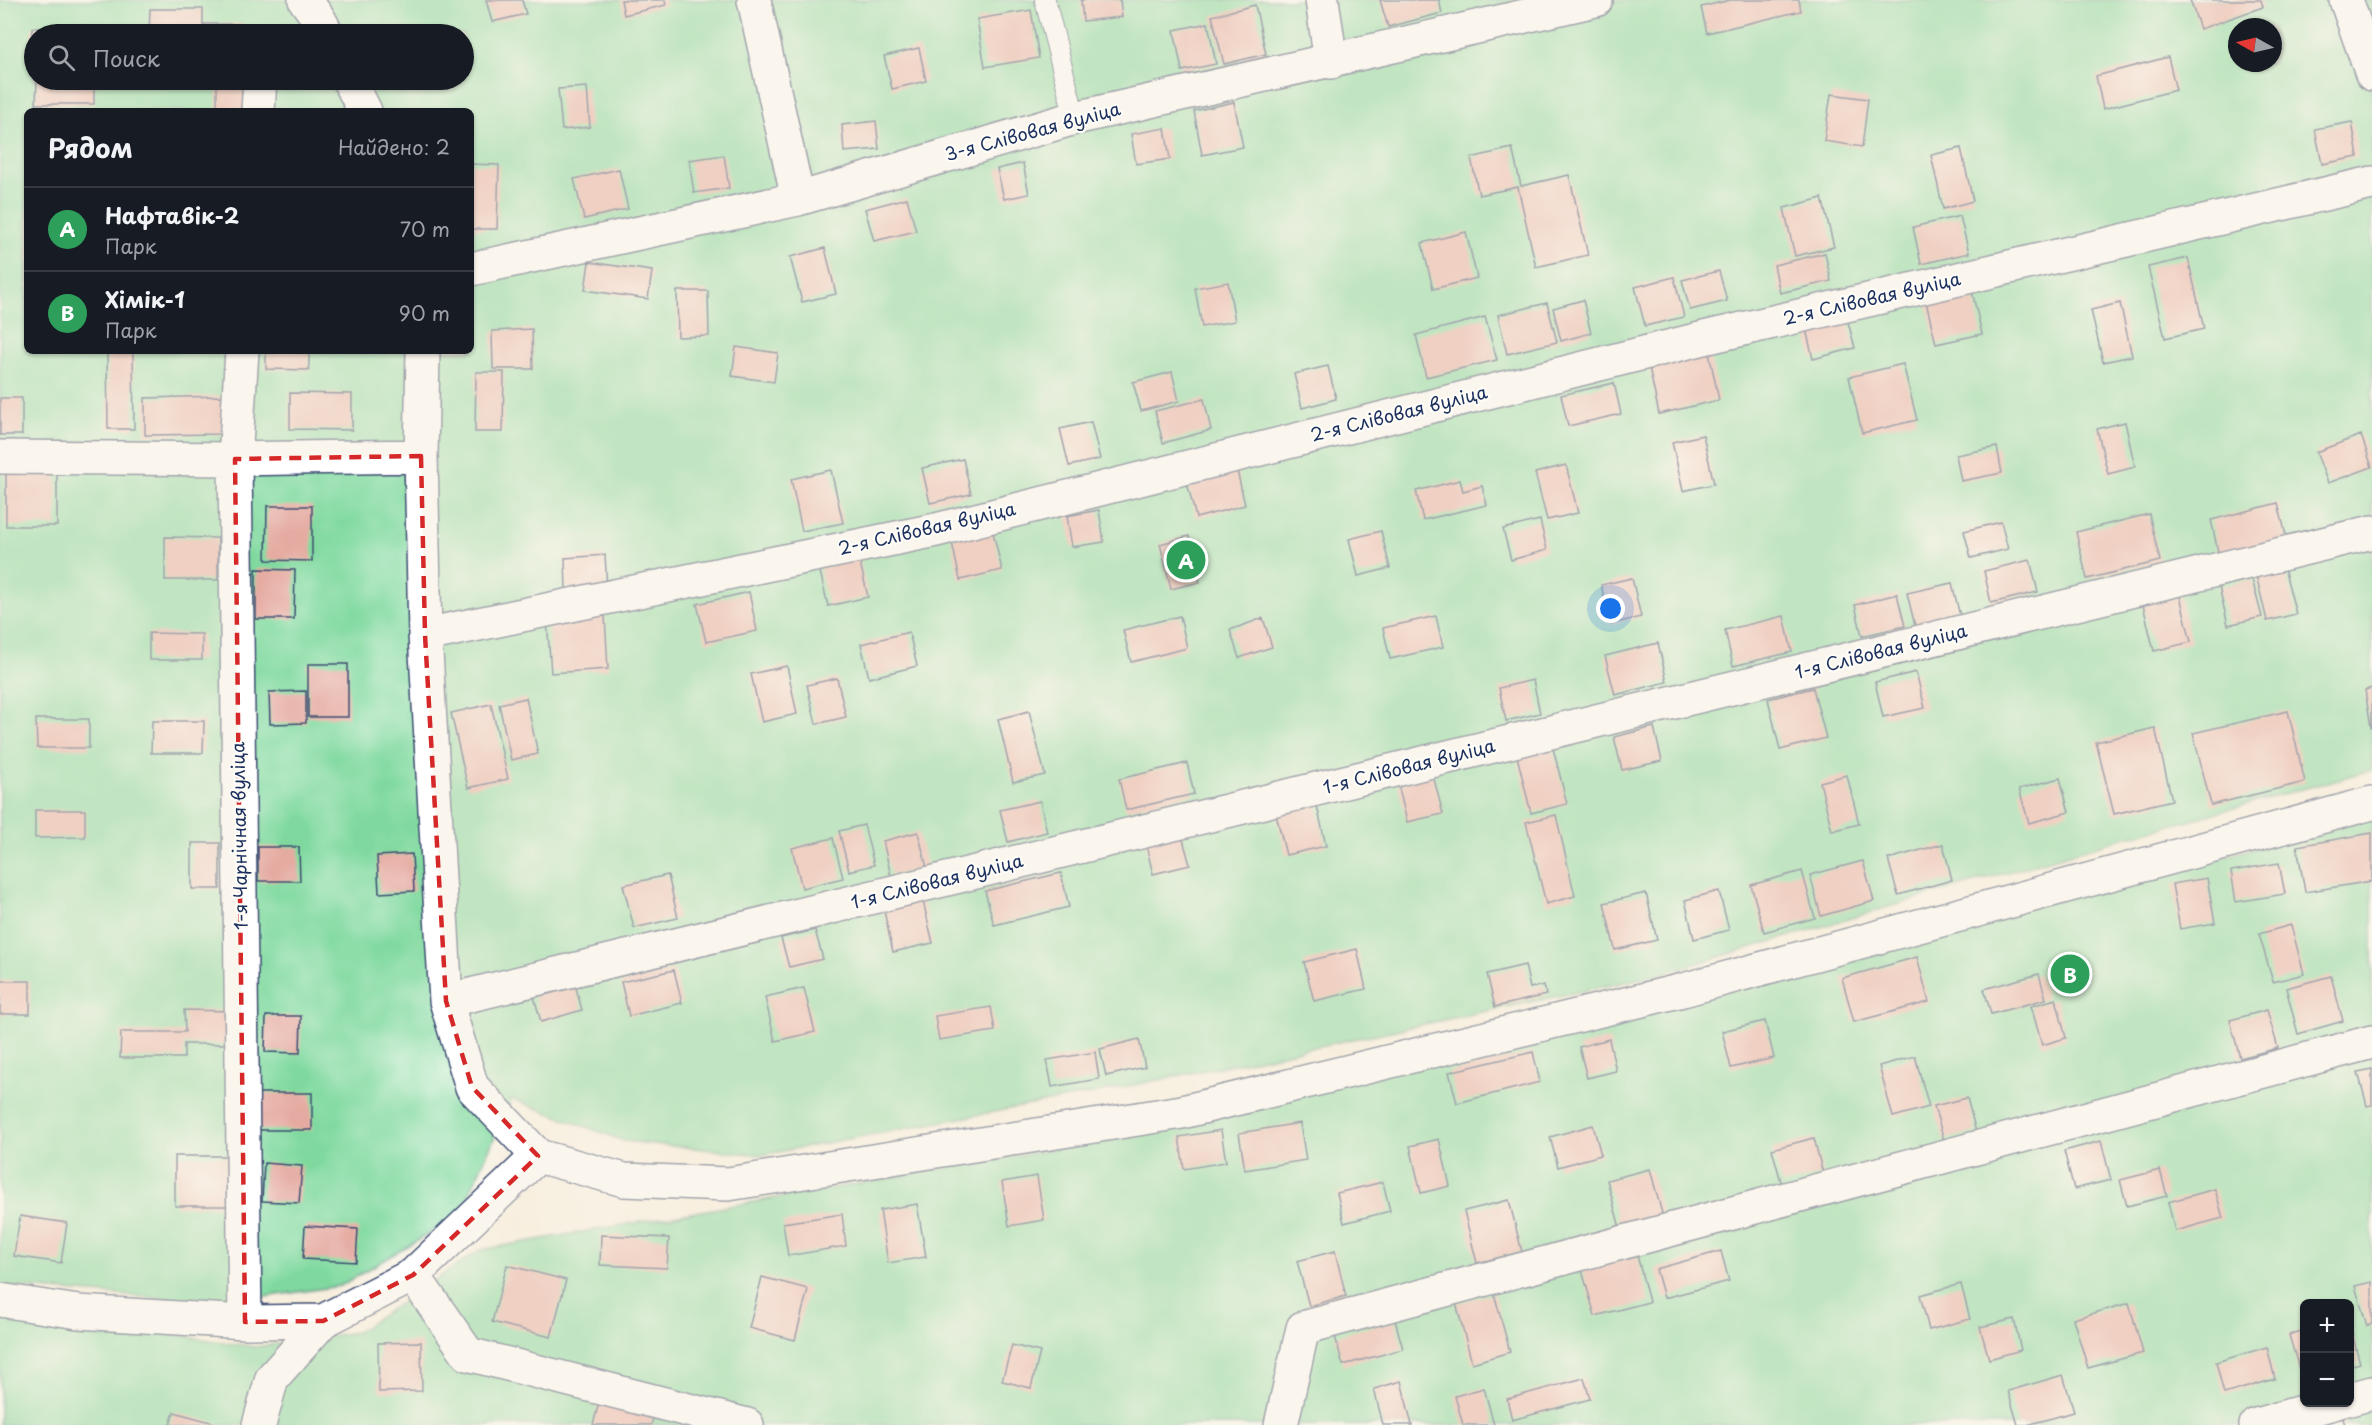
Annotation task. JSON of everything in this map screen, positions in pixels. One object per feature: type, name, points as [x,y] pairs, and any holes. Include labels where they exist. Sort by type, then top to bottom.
[{"type":"street","points":[[305,0],[322,24]]},
{"type":"street","points":[[754,0],[798,198]]},
{"type":"street","points":[[1322,0],[1331,62]]},
{"type":"street","name":"3-я Слівовая вуліца","points":[[474,268],[798,198],[1075,118],[1331,62],[1596,0]]},
{"type":"street","points":[[2346,0],[2372,74]]},
{"type":"street","points":[[258,108],[259,90]]},
{"type":"street","points":[[354,90],[363,108]]},
{"type":"street","name":"2-я Слівовая вуліца","points":[[425,635],[936,530],[1704,338],[2372,183]]},
{"type":"street","name":"1-я Чарнічная вуліца","points":[[242,354],[236,459],[245,1322]]},
{"type":"street","points":[[423,354],[421,456],[425,635],[446,1001],[472,1087],[538,1156],[624,1180],[728,1184],[1182,1112],[1683,990],[2372,803]]},
{"type":"street","points":[[0,458],[236,459],[421,456]]},
{"type":"street","name":"1-я Слівовая вуліца","points":[[446,1001],[2372,532]]},
{"type":"street","points":[[1281,1425],[1303,1328],[2372,1042]]},
{"type":"street","points":[[259,1425],[272,1378],[323,1320],[413,1275],[538,1156]]},
{"type":"street","points":[[413,1275],[468,1354],[747,1425]]},
{"type":"street","points":[[0,1300],[78,1312],[245,1322],[323,1320]]},
{"type":"street","points":[[2354,1398],[2372,1393]]},
{"type":"street","points":[[2256,1425],[2319,1407]]},
{"type":"lane","points":[[1045,0],[1075,118]]},
{"type":"highlighted area","points":[[421,456],[425,635],[446,1001],[472,1087],[538,1156],[413,1275],[323,1321],[245,1322],[235,459]]},
{"type":"green space","points":[[0,0],[2372,0],[2372,770],[2124,838],[1654,976],[1096,1093],[762,1155],[624,1141],[512,1099],[459,1216],[340,1286],[222,1303],[0,1286]]},
{"type":"green space","points":[[2372,818],[2372,1425],[0,1425],[0,1308],[255,1347],[357,1332],[480,1250],[1163,1130]]},
{"type":"building","points":[[486,0],[522,0],[526,14],[492,22]]},
{"type":"building","points":[[621,0],[665,0],[666,5],[624,15]]},
{"type":"building","points":[[1081,0],[1120,0],[1122,17],[1083,21]]},
{"type":"building","points":[[1380,0],[1439,0],[1442,13],[1388,27]]},
{"type":"building","points":[[1730,0],[1799,0],[1801,11],[1707,33],[1701,7]]},
{"type":"building","points":[[2190,0],[2261,0],[2263,7],[2200,29]]},
{"type":"building","points":[[1255,5],[1266,54],[1224,64],[1212,16]]},
{"type":"building","points":[[150,9],[203,9],[203,24],[149,24]]},
{"type":"building","points":[[1031,10],[1039,58],[985,67],[977,19]]},
{"type":"building","points":[[1208,23],[1216,64],[1182,71],[1174,30]]},
{"type":"building","points":[[919,48],[926,81],[892,89],[884,56]]},
{"type":"building","points":[[2168,57],[2176,90],[2103,109],[2096,76]]},
{"type":"building","points":[[587,87],[590,127],[562,130],[558,89]]},
{"type":"building","points":[[37,90],[94,90],[94,104],[36,104]]},
{"type":"building","points":[[217,90],[247,90],[246,108],[217,108]]},
{"type":"building","points":[[1831,94],[1868,99],[1862,147],[1824,141]]},
{"type":"building","points":[[1234,102],[1243,147],[1202,155],[1194,111]]},
{"type":"building","points":[[876,121],[879,149],[844,152],[842,125]]},
{"type":"building","points":[[2352,122],[2358,157],[2322,164],[2315,129]]},
{"type":"building","points":[[1165,128],[1170,159],[1136,164],[1131,134]]},
{"type":"building","points":[[1512,148],[1521,186],[1569,175],[1588,255],[1536,267],[1518,187],[1479,195],[1471,158]]},
{"type":"building","points":[[1961,148],[1973,201],[1943,209],[1931,155]]},
{"type":"building","points":[[724,155],[729,188],[694,193],[689,160]]},
{"type":"building","points":[[1023,163],[1029,194],[1004,199],[997,169]]},
{"type":"building","points":[[474,164],[499,165],[497,229],[474,229]]},
{"type":"building","points":[[619,169],[628,209],[584,219],[574,179]]},
{"type":"building","points":[[907,198],[916,231],[874,241],[865,209]]},
{"type":"building","points":[[1822,198],[1834,247],[1795,256],[1784,208]]},
{"type":"building","points":[[1960,216],[1969,253],[1921,264],[1913,227]]},
{"type":"building","points":[[1466,232],[1477,278],[1433,289],[1422,243]]},
{"type":"building","points":[[825,248],[836,294],[802,302],[790,257]]},
{"type":"building","points":[[1825,253],[1831,281],[1780,293],[1774,265]]},
{"type":"building","points":[[2188,258],[2204,329],[2165,338],[2148,267]]},
{"type":"building","points":[[589,262],[652,271],[648,299],[585,290]]},
{"type":"building","points":[[1719,271],[1727,301],[1690,310],[1682,280]]},
{"type":"building","points":[[1674,277],[1684,317],[1645,326],[1635,287]]},
{"type":"building","points":[[1228,282],[1235,321],[1202,327],[1195,288]]},
{"type":"building","points":[[677,291],[708,291],[709,336],[678,337]]},
{"type":"building","points":[[1972,291],[1982,334],[1936,344],[1926,302]]},
{"type":"building","points":[[1583,300],[1591,333],[1561,341],[1553,308]]},
{"type":"building","points":[[1547,303],[1557,342],[1507,354],[1498,315]]},
{"type":"building","points":[[2120,303],[2132,356],[2103,362],[2091,310]]},
{"type":"building","points":[[1485,317],[1497,360],[1426,377],[1416,335]]},
{"type":"building","points":[[1847,318],[1855,348],[1813,359],[1806,329]]},
{"type":"building","points":[[532,329],[533,369],[493,369],[492,331]]},
{"type":"building","points":[[736,347],[778,353],[774,382],[732,376]]},
{"type":"building","points":[[1709,353],[1719,400],[1659,414],[1649,367]]},
{"type":"building","points":[[107,354],[133,354],[134,429],[108,429]]},
{"type":"building","points":[[266,354],[309,354],[309,370],[266,369]]},
{"type":"building","points":[[1903,364],[1917,420],[1862,433],[1849,377]]},
{"type":"building","points":[[1328,366],[1336,399],[1302,408],[1294,374]]},
{"type":"building","points":[[476,372],[504,372],[503,432],[475,432]]},
{"type":"building","points":[[1172,372],[1179,401],[1141,411],[1133,382]]},
{"type":"building","points":[[1614,383],[1621,414],[1568,426],[1561,395]]},
{"type":"building","points":[[290,393],[352,394],[352,430],[290,429]]},
{"type":"building","points":[[223,396],[223,434],[145,435],[145,398]]},
{"type":"building","points":[[0,398],[22,398],[22,435],[0,435]]},
{"type":"building","points":[[1204,399],[1211,430],[1163,443],[1155,411]]},
{"type":"building","points":[[1091,422],[1100,459],[1069,466],[1060,429]]},
{"type":"building","points":[[2125,422],[2135,467],[2108,474],[2097,429]]},
{"type":"building","points":[[1703,435],[1714,484],[1683,491],[1672,442]]},
{"type":"building","points":[[2361,435],[2372,467],[2328,483],[2316,452]]},
{"type":"building","points":[[1997,447],[2002,473],[1961,481],[1956,455]]},
{"type":"building","points":[[963,459],[971,494],[930,503],[922,468]]},
{"type":"building","points":[[1235,462],[1245,505],[1196,518],[1185,474]]},
{"type":"building","points":[[1566,465],[1578,513],[1547,520],[1535,473]]},
{"type":"building","points":[[6,468],[57,468],[57,526],[6,526]]},
{"type":"building","points":[[831,470],[843,523],[802,531],[791,479]]},
{"type":"building","points":[[1460,480],[1463,491],[1482,486],[1487,505],[1423,520],[1416,491]]},
{"type":"building","points":[[2278,503],[2287,540],[2219,556],[2211,520]]},
{"type":"building","points":[[267,506],[312,506],[312,561],[266,560]]},
{"type":"building","points":[[1099,510],[1104,542],[1072,547],[1067,516]]},
{"type":"building","points":[[2149,514],[2160,561],[2087,579],[2076,532]]},
{"type":"building","points":[[1540,520],[1547,550],[1511,560],[1503,529]]},
{"type":"building","points":[[2001,522],[2008,549],[1971,558],[1964,531]]},
{"type":"building","points":[[992,528],[1002,570],[960,580],[951,538]]},
{"type":"building","points":[[1381,531],[1390,568],[1358,576],[1349,539]]},
{"type":"building","points":[[1189,536],[1200,582],[1171,589],[1160,544]]},
{"type":"building","points":[[165,537],[218,538],[218,580],[165,580]]},
{"type":"building","points":[[605,555],[607,589],[566,591],[565,558]]},
{"type":"building","points":[[859,558],[868,597],[828,606],[819,567]]},
{"type":"building","points":[[2030,560],[2038,592],[1991,603],[1984,571]]},
{"type":"building","points":[[2284,568],[2296,614],[2267,621],[2256,575]]},
{"type":"building","points":[[256,569],[295,570],[294,619],[256,619]]},
{"type":"building","points":[[1632,578],[1641,617],[1611,624],[1601,585]]},
{"type":"building","points":[[2252,579],[2262,617],[2228,625],[2219,587]]},
{"type":"building","points":[[1952,583],[1960,616],[1915,626],[1907,593]]},
{"type":"building","points":[[749,592],[757,631],[706,642],[697,604]]},
{"type":"building","points":[[1897,594],[1905,626],[1862,636],[1855,605]]},
{"type":"building","points":[[2180,596],[2191,642],[2154,651],[2143,605]]},
{"type":"building","points":[[605,616],[608,669],[551,673],[547,619]]},
{"type":"building","points":[[1180,616],[1187,648],[1131,662],[1123,630]]},
{"type":"building","points":[[1436,616],[1443,647],[1390,659],[1383,628]]},
{"type":"building","points":[[1784,616],[1792,652],[1733,666],[1725,630]]},
{"type":"building","points":[[1263,618],[1272,647],[1239,658],[1230,630]]},
{"type":"building","points":[[909,632],[917,666],[869,678],[861,644]]},
{"type":"building","points":[[149,633],[202,634],[202,660],[149,660]]},
{"type":"building","points":[[1658,643],[1667,682],[1615,695],[1605,656]]},
{"type":"building","points":[[308,664],[348,664],[348,717],[308,717]]},
{"type":"building","points":[[787,666],[797,714],[762,722],[751,674]]},
{"type":"building","points":[[1916,672],[1925,708],[1883,717],[1875,682]]},
{"type":"building","points":[[837,678],[846,717],[816,724],[807,685]]},
{"type":"building","points":[[1533,680],[1540,713],[1506,721],[1499,688]]},
{"type":"building","points":[[1813,688],[1826,738],[1780,750],[1768,699]]},
{"type":"building","points":[[2372,688],[2372,727],[2371,727],[2365,690]]},
{"type":"building","points":[[306,691],[306,723],[270,724],[269,692]]},
{"type":"building","points":[[526,698],[538,754],[511,760],[499,704]]},
{"type":"building","points":[[491,704],[508,779],[468,788],[451,713]]},
{"type":"building","points":[[1029,711],[1045,775],[1013,782],[998,719]]},
{"type":"building","points":[[2288,711],[2305,782],[2211,805],[2193,733]]},
{"type":"building","points":[[36,719],[89,719],[89,748],[37,748]]},
{"type":"building","points":[[152,721],[204,721],[203,753],[151,753]]},
{"type":"building","points":[[1654,727],[1662,761],[1622,770],[1614,737]]},
{"type":"building","points":[[2155,728],[2172,800],[2114,814],[2096,742]]},
{"type":"building","points":[[1553,748],[1567,804],[1531,813],[1517,756]]},
{"type":"building","points":[[1187,763],[1194,794],[1126,810],[1119,779]]},
{"type":"building","points":[[1433,775],[1443,814],[1407,822],[1398,784]]},
{"type":"building","points":[[1847,775],[1859,824],[1832,831],[1820,782]]},
{"type":"building","points":[[2060,778],[2069,812],[2029,823],[2019,789]]},
{"type":"building","points":[[1040,801],[1047,832],[1008,842],[1000,810]]},
{"type":"building","points":[[1316,801],[1326,846],[1286,855],[1275,810]]},
{"type":"building","points":[[35,810],[85,810],[85,837],[35,838]]},
{"type":"building","points":[[1556,815],[1575,896],[1546,904],[1526,822]]},
{"type":"building","points":[[864,825],[874,865],[849,871],[839,831]]},
{"type":"building","points":[[918,832],[927,868],[891,876],[883,841]]},
{"type":"building","points":[[1181,832],[1190,865],[1153,874],[1145,841]]},
{"type":"building","points":[[2372,833],[2372,881],[2305,892],[2297,846]]},
{"type":"building","points":[[833,838],[843,878],[802,888],[792,848]]},
{"type":"building","points":[[192,843],[220,843],[220,889],[192,889]]},
{"type":"building","points":[[1943,844],[1952,880],[1898,895],[1888,859]]},
{"type":"building","points":[[258,847],[299,847],[300,881],[258,881]]},
{"type":"building","points":[[412,854],[414,891],[379,893],[377,856]]},
{"type":"building","points":[[1863,861],[1874,901],[1821,916],[1810,875]]},
{"type":"building","points":[[2279,863],[2285,894],[2236,902],[2231,871]]},
{"type":"building","points":[[1802,871],[1815,918],[1764,932],[1751,885]]},
{"type":"building","points":[[1061,873],[1069,907],[994,925],[985,891]]},
{"type":"building","points":[[668,875],[678,918],[634,928],[623,885]]},
{"type":"building","points":[[2207,878],[2215,923],[2180,929],[2172,884]]},
{"type":"building","points":[[1719,891],[1729,930],[1694,939],[1685,900]]},
{"type":"building","points":[[1646,893],[1657,940],[1615,950],[1604,903]]},
{"type":"building","points":[[923,901],[933,943],[893,952],[884,911]]},
{"type":"building","points":[[2291,925],[2304,974],[2273,982],[2259,934]]},
{"type":"building","points":[[815,930],[823,959],[789,967],[781,938]]},
{"type":"building","points":[[1357,949],[1366,989],[1314,1001],[1304,962]]},
{"type":"building","points":[[1917,957],[1929,1002],[1854,1022],[1842,978]]},
{"type":"building","points":[[1525,965],[1530,988],[1544,985],[1546,995],[1495,1007],[1487,974]]},
{"type":"building","points":[[674,970],[682,1003],[629,1016],[621,982]]},
{"type":"building","points":[[2039,974],[2046,999],[1991,1014],[1984,989]]},
{"type":"building","points":[[2331,976],[2343,1021],[2298,1034],[2286,988]]},
{"type":"building","points":[[0,981],[30,981],[30,1014],[0,1014]]},
{"type":"building","points":[[574,981],[582,1010],[541,1022],[533,993]]},
{"type":"building","points":[[804,988],[815,1032],[775,1041],[765,997]]},
{"type":"building","points":[[2056,999],[2066,1038],[2042,1045],[2031,1006]]},
{"type":"building","points":[[991,1007],[995,1031],[939,1040],[935,1016]]},
{"type":"building","points":[[184,1010],[232,1011],[232,1044],[184,1044],[184,1058],[120,1058],[121,1032],[185,1032]]},
{"type":"building","points":[[2267,1010],[2278,1048],[2240,1058],[2230,1020]]},
{"type":"building","points":[[266,1016],[301,1016],[300,1053],[265,1052]]},
{"type":"building","points":[[1765,1021],[1774,1058],[1731,1068],[1722,1031]]},
{"type":"building","points":[[1139,1039],[1145,1067],[1106,1076],[1100,1049]]},
{"type":"building","points":[[1609,1039],[1616,1071],[1587,1078],[1579,1047]]},
{"type":"building","points":[[1095,1052],[1099,1079],[1052,1087],[1047,1060]]},
{"type":"building","points":[[1533,1052],[1540,1082],[1457,1103],[1449,1072]]},
{"type":"building","points":[[1915,1056],[1929,1107],[1893,1117],[1879,1066]]},
{"type":"building","points":[[2372,1069],[2372,1105],[2367,1106],[2358,1072]]},
{"type":"building","points":[[255,1093],[312,1093],[312,1130],[255,1130]]},
{"type":"building","points":[[1967,1098],[1976,1132],[1944,1140],[1934,1106]]},
{"type":"building","points":[[1300,1123],[1306,1160],[1245,1170],[1239,1133]]},
{"type":"building","points":[[1593,1125],[1601,1155],[1558,1167],[1550,1137]]},
{"type":"building","points":[[1221,1130],[1226,1162],[1184,1169],[1179,1137]]},
{"type":"building","points":[[1814,1138],[1823,1174],[1782,1185],[1772,1149]]},
{"type":"building","points":[[1439,1139],[1450,1186],[1421,1193],[1410,1146]]},
{"type":"building","points":[[2101,1141],[2111,1180],[2074,1189],[2064,1151]]},
{"type":"building","points":[[175,1156],[234,1156],[234,1206],[175,1206]]},
{"type":"building","points":[[264,1163],[302,1166],[299,1203],[262,1201]]},
{"type":"building","points":[[1650,1169],[1663,1217],[1620,1228],[1607,1180]]},
{"type":"building","points":[[2160,1170],[2167,1196],[2127,1206],[2120,1180]]},
{"type":"building","points":[[1037,1176],[1044,1220],[1009,1226],[1002,1182]]},
{"type":"building","points":[[1383,1182],[1390,1211],[1344,1223],[1337,1193]]},
{"type":"building","points":[[2215,1189],[2223,1218],[2175,1231],[2168,1202]]},
{"type":"building","points":[[1509,1200],[1522,1252],[1477,1263],[1464,1211]]},
{"type":"building","points":[[917,1204],[926,1257],[888,1263],[880,1210]]},
{"type":"building","points":[[842,1214],[846,1246],[788,1256],[783,1223]]},
{"type":"building","points":[[20,1216],[67,1223],[61,1263],[14,1256]]},
{"type":"building","points":[[305,1226],[358,1229],[356,1262],[303,1259]]},
{"type":"building","points":[[601,1235],[669,1238],[667,1268],[600,1265]]},
{"type":"building","points":[[1335,1251],[1346,1296],[1309,1306],[1297,1261]]},
{"type":"building","points":[[1721,1251],[1729,1281],[1664,1298],[1656,1269]]},
{"type":"building","points":[[1637,1255],[1649,1302],[1595,1316],[1582,1270]]},
{"type":"building","points":[[507,1265],[566,1280],[551,1337],[492,1322]]},
{"type":"building","points":[[762,1277],[808,1289],[795,1340],[749,1328]]},
{"type":"building","points":[[2372,1282],[2372,1324],[2367,1326],[2355,1286]]},
{"type":"building","points":[[1961,1284],[1970,1319],[1929,1330],[1920,1295]]},
{"type":"building","points":[[1494,1293],[1510,1352],[1472,1363],[1456,1303]]},
{"type":"building","points":[[2129,1303],[2143,1353],[2088,1368],[2073,1319]]},
{"type":"building","points":[[2014,1319],[2021,1350],[1989,1359],[1980,1327]]},
{"type":"building","points":[[1395,1320],[1403,1349],[1343,1365],[1335,1336]]},
{"type":"building","points":[[2300,1331],[2300,1372],[2289,1335]]},
{"type":"building","points":[[2354,1341],[2360,1363],[2354,1365]]},
{"type":"building","points":[[421,1342],[422,1391],[379,1392],[378,1343]]},
{"type":"building","points":[[1012,1345],[1040,1352],[1031,1388],[1002,1381]]},
{"type":"building","points":[[2267,1347],[2275,1379],[2224,1394],[2216,1362]]},
{"type":"building","points":[[2063,1375],[2074,1412],[2027,1425],[2018,1425],[2008,1391]]},
{"type":"building","points":[[1584,1378],[1590,1399],[1512,1420],[1507,1399]]},
{"type":"building","points":[[1401,1381],[1412,1425],[1383,1425],[1374,1389]]},
{"type":"building","points":[[1484,1388],[1494,1425],[1463,1425],[1455,1396]]},
{"type":"building","points":[[599,1402],[654,1416],[651,1425],[593,1425]]},
{"type":"building","points":[[174,1412],[218,1424],[218,1425],[170,1425]]},
{"type":"building","points":[[2342,1415],[2345,1425],[2307,1425]]},
{"type":"place","name":"Нафтавік-2","points":[[1186,560]]},
{"type":"place","name":"Хімік-1","points":[[2070,974]]}]
